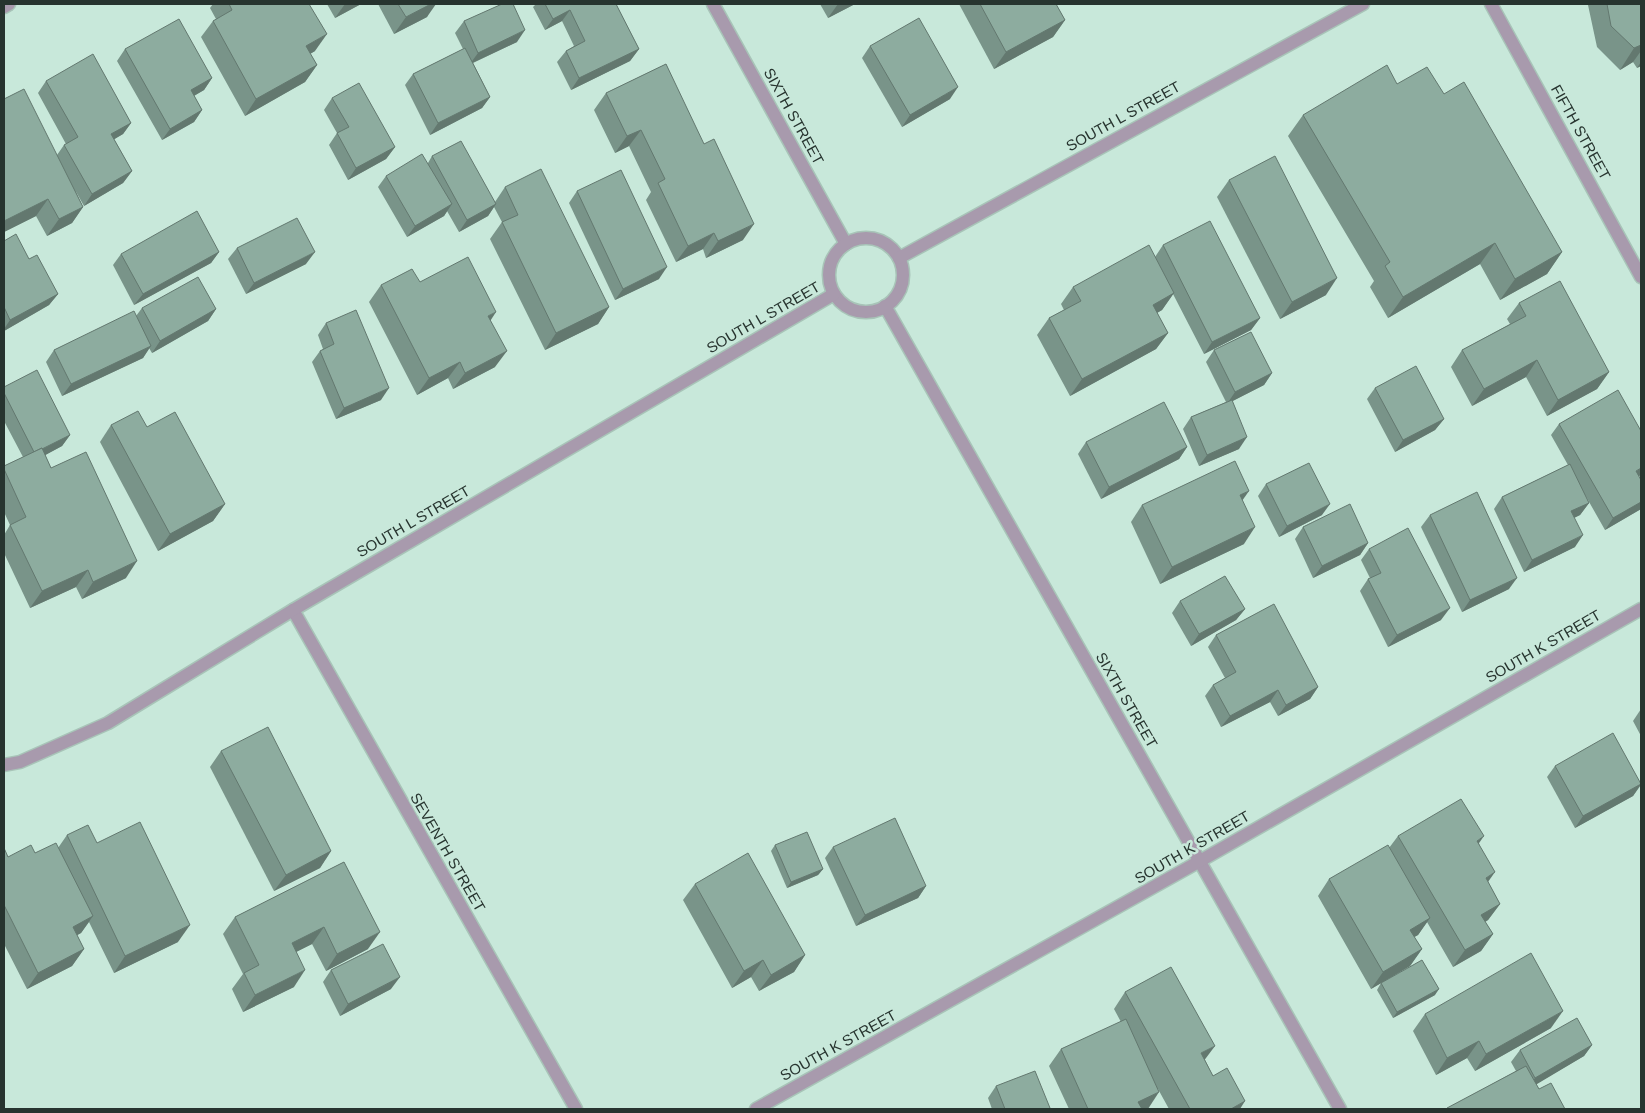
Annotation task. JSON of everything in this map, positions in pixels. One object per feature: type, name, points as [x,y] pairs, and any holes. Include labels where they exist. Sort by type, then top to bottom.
[{"type":"street","points":[[4,7],[9,4]]},
{"type":"street","name":"SIXTH STREET","points":[[713,4],[846,244]]},
{"type":"street","name":"SOUTH L STREET","points":[[898,258],[1363,4]]},
{"type":"street","name":"FIFTH STREET","points":[[1491,4],[1641,277]]},
{"type":"street","points":[[860,238],[876,239],[893,249],[898,258],[902,268],[903,279],[900,290],[885,306],[874,311],[863,312],[852,309],[842,303],[834,294],[830,283],[830,266],[837,251],[846,244],[860,238]]},
{"type":"street","name":"SOUTH L STREET","points":[[4,765],[20,762],[108,723],[293,610],[834,294]]},
{"type":"street","name":"SIXTH STREET","points":[[885,306],[1340,1109]]},
{"type":"street","name":"SOUTH K STREET","points":[[756,1109],[1200,861],[1641,609]]},
{"type":"street","name":"SEVENTH STREET","points":[[293,610],[576,1109]]},
{"type":"building","points":[[229,4],[309,4],[327,34],[306,46],[317,65],[256,99],[213,21],[232,10]]},
{"type":"building","points":[[398,4],[431,4],[406,17]]},
{"type":"building","points":[[502,4],[513,4],[525,30],[478,53],[464,21]]},
{"type":"building","points":[[545,4],[616,4],[639,49],[579,78],[566,51],[585,41],[570,10],[553,19]]},
{"type":"building","points":[[980,4],[1056,4],[1065,20],[1006,52]]},
{"type":"building","points":[[1607,4],[1641,4],[1641,45],[1634,48],[1611,26]]},
{"type":"building","points":[[919,18],[958,87],[910,115],[870,46]]},
{"type":"building","points":[[179,19],[212,78],[191,90],[202,110],[170,129],[125,49]]},
{"type":"building","points":[[465,48],[490,97],[438,123],[413,74]]},
{"type":"building","points":[[93,54],[131,123],[111,134],[132,171],[92,194],[64,145],[78,137],[46,81]]},
{"type":"building","points":[[666,64],[704,144],[714,139],[754,224],[718,241],[714,233],[688,246],[658,183],[665,179],[641,130],[627,136],[606,93]]},
{"type":"building","points":[[1387,65],[1397,84],[1427,67],[1444,94],[1464,82],[1562,252],[1515,279],[1495,243],[1403,297],[1385,266],[1390,262],[1303,115]]},
{"type":"building","points":[[359,83],[395,147],[356,168],[337,133],[349,127],[332,98]]},
{"type":"building","points":[[24,89],[83,207],[59,219],[48,199],[4,221],[4,99]]},
{"type":"building","points":[[461,141],[496,204],[467,220],[432,156]]},
{"type":"building","points":[[422,154],[452,204],[415,226],[386,176]]},
{"type":"building","points":[[1275,156],[1337,278],[1292,302],[1229,180]]},
{"type":"building","points":[[541,169],[609,307],[556,333],[502,222],[518,215],[505,187]]},
{"type":"building","points":[[621,170],[667,267],[623,289],[577,191]]},
{"type":"building","points":[[197,211],[219,252],[143,294],[121,254]]},
{"type":"building","points":[[297,218],[315,252],[254,283],[237,248]]},
{"type":"building","points":[[1210,221],[1260,318],[1212,342],[1163,245]]},
{"type":"building","points":[[16,234],[29,259],[37,255],[58,294],[10,320],[4,307],[4,241]]},
{"type":"building","points":[[1149,245],[1174,293],[1153,305],[1168,333],[1082,379],[1049,318],[1081,301],[1073,287]]},
{"type":"building","points":[[468,257],[496,312],[488,316],[507,351],[465,373],[460,362],[429,378],[381,285],[412,269],[420,282]]},
{"type":"building","points":[[198,277],[216,309],[160,341],[142,308]]},
{"type":"building","points":[[1560,281],[1609,372],[1558,400],[1537,360],[1484,389],[1462,350],[1526,316],[1519,303]]},
{"type":"building","points":[[356,310],[389,388],[344,408],[320,351],[334,344],[326,323]]},
{"type":"building","points":[[134,311],[151,346],[71,384],[54,350]]},
{"type":"building","points":[[1251,332],[1272,373],[1235,392],[1214,350]]},
{"type":"building","points":[[1416,366],[1444,419],[1403,440],[1375,388]]},
{"type":"building","points":[[37,370],[70,435],[34,452],[4,393],[4,387]]},
{"type":"building","points":[[1618,390],[1641,431],[1641,468],[1636,471],[1641,480],[1641,502],[1613,518],[1559,424]]},
{"type":"building","points":[[1232,400],[1247,437],[1207,455],[1191,417]]},
{"type":"building","points":[[1164,402],[1187,447],[1109,487],[1086,442]]},
{"type":"building","points":[[138,411],[147,427],[175,412],[225,504],[170,534],[111,425]]},
{"type":"building","points":[[42,448],[51,468],[86,452],[137,561],[93,582],[88,570],[42,591],[10,525],[26,517],[4,466]]},
{"type":"building","points":[[1235,461],[1249,491],[1240,495],[1255,527],[1172,567],[1142,505]]},
{"type":"building","points":[[1309,463],[1330,504],[1287,526],[1266,484]]},
{"type":"building","points":[[1570,464],[1589,503],[1571,511],[1583,535],[1532,560],[1502,497]]},
{"type":"building","points":[[1477,492],[1517,578],[1470,600],[1430,515]]},
{"type":"building","points":[[1350,504],[1368,543],[1322,566],[1303,527]]},
{"type":"building","points":[[1408,528],[1450,608],[1397,635],[1368,579],[1381,573],[1369,549]]},
{"type":"building","points":[[1225,576],[1245,609],[1199,634],[1180,601]]},
{"type":"building","points":[[1274,604],[1318,687],[1286,705],[1278,690],[1230,716],[1213,685],[1236,672],[1216,635]]},
{"type":"building","points":[[268,727],[331,851],[286,875],[221,751]]},
{"type":"building","points":[[1613,733],[1641,784],[1583,816],[1555,766]]},
{"type":"building","points":[[1461,799],[1484,836],[1477,841],[1495,872],[1486,878],[1500,904],[1481,915],[1493,934],[1465,950],[1398,836]]},
{"type":"building","points":[[895,818],[926,886],[865,915],[833,847]]},
{"type":"building","points":[[140,822],[190,925],[125,956],[67,835],[88,825],[97,843]]},
{"type":"building","points":[[807,832],[823,869],[791,882],[775,845]]},
{"type":"building","points":[[56,843],[93,916],[73,927],[84,949],[38,973],[4,905],[4,848],[8,857],[31,845],[35,853]]},
{"type":"building","points":[[1388,845],[1430,918],[1410,930],[1422,949],[1383,972],[1329,879]]},
{"type":"building","points":[[748,853],[805,955],[771,975],[763,960],[744,971],[695,884]]},
{"type":"building","points":[[344,862],[380,932],[337,954],[324,927],[292,943],[305,970],[255,995],[244,973],[259,965],[235,917]]},
{"type":"building","points":[[383,944],[400,977],[348,1004],[331,970]]},
{"type":"building","points":[[1531,953],[1563,1011],[1486,1054],[1479,1041],[1447,1058],[1425,1014]]},
{"type":"building","points":[[1422,960],[1439,989],[1397,1012],[1381,983]]},
{"type":"building","points":[[1171,967],[1215,1046],[1201,1053],[1213,1076],[1227,1068],[1245,1101],[1231,1109],[1190,1109],[1125,992]]},
{"type":"building","points":[[1577,1018],[1592,1045],[1535,1078],[1520,1050]]},
{"type":"building","points":[[1126,1019],[1159,1092],[1138,1102],[1142,1109],[1088,1109],[1061,1049]]},
{"type":"building","points":[[1526,1066],[1539,1089],[1551,1083],[1565,1109],[1447,1109],[1447,1108]]},
{"type":"building","points":[[1035,1071],[1050,1108],[1005,1109],[996,1086]]}]
